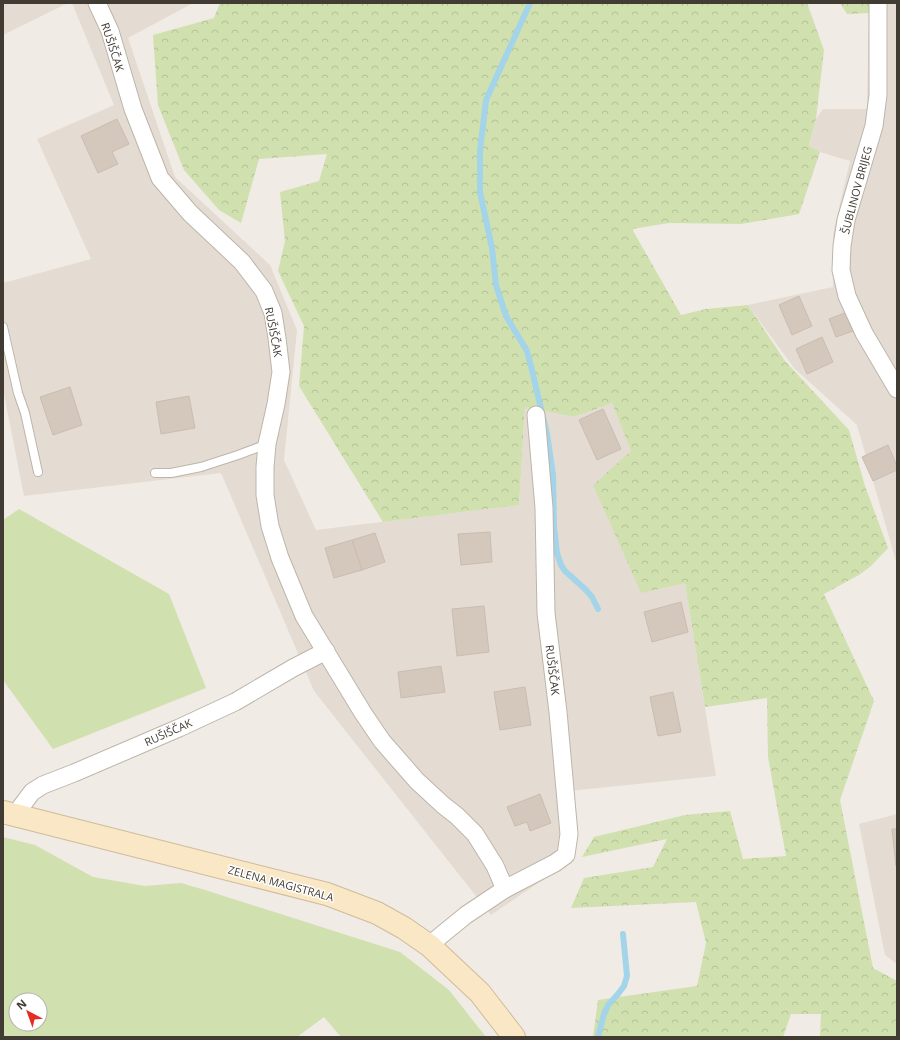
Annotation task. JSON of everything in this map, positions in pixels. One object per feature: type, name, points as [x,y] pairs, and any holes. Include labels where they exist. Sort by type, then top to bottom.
[{"type":"street","name":"RUŠIŠČAK","points":[[97,3],[110,31],[133,109],[160,178],[190,213],[242,262],[264,291],[273,313],[281,372],[267,444],[265,495],[270,526],[280,558],[304,616],[363,713],[382,741],[417,781],[475,834],[495,866],[505,888]]},
{"type":"street","name":"ŠUBLINOV BRIJEG","points":[[878,3],[878,95],[874,126],[846,220],[842,246],[841,270],[847,296],[864,333],[897,389]]},
{"type":"street","name":"RUŠIŠČAK","points":[[430,946],[466,915],[505,888],[555,863],[566,855],[569,834],[558,712],[546,613],[544,508],[536,415]]},
{"type":"street","name":"RUŠIŠČAK","points":[[9,814],[20,808],[32,792],[43,785],[179,728],[235,702],[293,668],[326,651]]},
{"type":"street","name":"ZELENA MAGISTRALA","points":[[9,814],[327,894],[377,913],[404,928],[430,946],[480,993],[514,1037]]},
{"type":"lane","points":[[3,327],[18,393],[25,413],[38,472]]},
{"type":"lane","points":[[155,473],[171,473],[201,467],[267,444]]},
{"type":"shaded area","points":[[3,3],[68,3],[3,35]]},
{"type":"shaded area","points":[[72,3],[193,3],[128,38],[175,177],[270,265],[297,330],[284,460],[316,530],[519,505],[525,407],[574,417],[612,403],[685,583],[716,776],[559,792],[563,866],[491,915],[314,691],[221,473],[24,496],[3,389],[3,283],[91,259],[37,139],[114,105]]},
{"type":"shaded area","points":[[869,3],[897,3],[897,565],[857,425],[794,368],[748,305],[833,287],[833,234],[850,161],[809,147],[816,119],[823,109],[867,109]]},
{"type":"shaded area","points":[[897,814],[897,964],[885,955],[859,824]]},
{"type":"green space","points":[[220,3],[807,3],[824,50],[816,119],[809,146],[820,152],[799,214],[741,224],[669,223],[632,229],[681,315],[706,309],[748,305],[785,361],[849,430],[865,486],[888,548],[871,566],[859,575],[824,594],[874,701],[840,800],[873,968],[897,981],[897,1037],[820,1037],[821,1014],[791,1014],[783,1037],[593,1037],[598,1000],[697,986],[706,943],[696,902],[571,908],[584,878],[653,867],[667,839],[582,857],[594,837],[685,815],[730,811],[743,859],[786,856],[768,757],[767,698],[705,707],[685,583],[641,593],[593,485],[631,451],[612,403],[574,417],[525,407],[519,505],[383,522],[299,386],[304,326],[278,271],[285,241],[280,192],[319,181],[327,154],[259,159],[241,223],[219,210],[184,170],[158,105],[153,35],[214,18]]},
{"type":"green space","points":[[840,3],[869,3],[870,13],[847,14]]},
{"type":"green space","points":[[19,509],[169,594],[206,688],[53,749],[3,680],[3,520]]},
{"type":"green space","points":[[3,837],[35,845],[93,877],[145,886],[181,883],[400,952],[449,990],[486,1037],[341,1037],[324,1017],[297,1037],[3,1037]]},
{"type":"building","points":[[117,119],[129,144],[112,152],[118,164],[98,173],[81,136]]},
{"type":"building","points":[[799,296],[812,326],[792,335],[779,305]]},
{"type":"building","points":[[847,312],[853,331],[836,337],[829,319]]},
{"type":"building","points":[[822,337],[833,362],[807,374],[796,349]]},
{"type":"building","points":[[70,387],[82,425],[53,435],[40,397]]},
{"type":"building","points":[[189,396],[195,428],[161,434],[156,402]]},
{"type":"building","points":[[603,409],[621,449],[597,460],[579,420]]},
{"type":"building","points":[[888,445],[897,466],[897,470],[873,481],[862,457]]},
{"type":"building","points":[[490,532],[492,562],[461,565],[458,534]]},
{"type":"building","points":[[375,533],[385,562],[362,570],[352,540]]},
{"type":"building","points":[[352,540],[362,570],[334,578],[325,548]]},
{"type":"building","points":[[681,602],[688,632],[652,642],[644,612]]},
{"type":"building","points":[[484,606],[489,652],[457,656],[452,609]]},
{"type":"building","points":[[441,666],[445,692],[401,698],[398,672]]},
{"type":"building","points":[[525,687],[531,725],[500,730],[494,692]]},
{"type":"building","points":[[673,692],[681,732],[658,736],[650,697]]},
{"type":"building","points":[[540,794],[551,823],[530,831],[527,822],[515,826],[507,807]]},
{"type":"building","points":[[892,829],[897,829],[896,866]]},
{"type":"waterway","points":[[530,3],[486,100],[480,151],[480,192],[492,248],[496,285],[506,316],[527,351],[547,434],[553,475],[554,527],[557,553],[561,565],[565,571],[586,590],[592,597],[598,609]]},
{"type":"waterway","points":[[598,1037],[608,1005],[624,986],[627,976],[623,934]]}]
